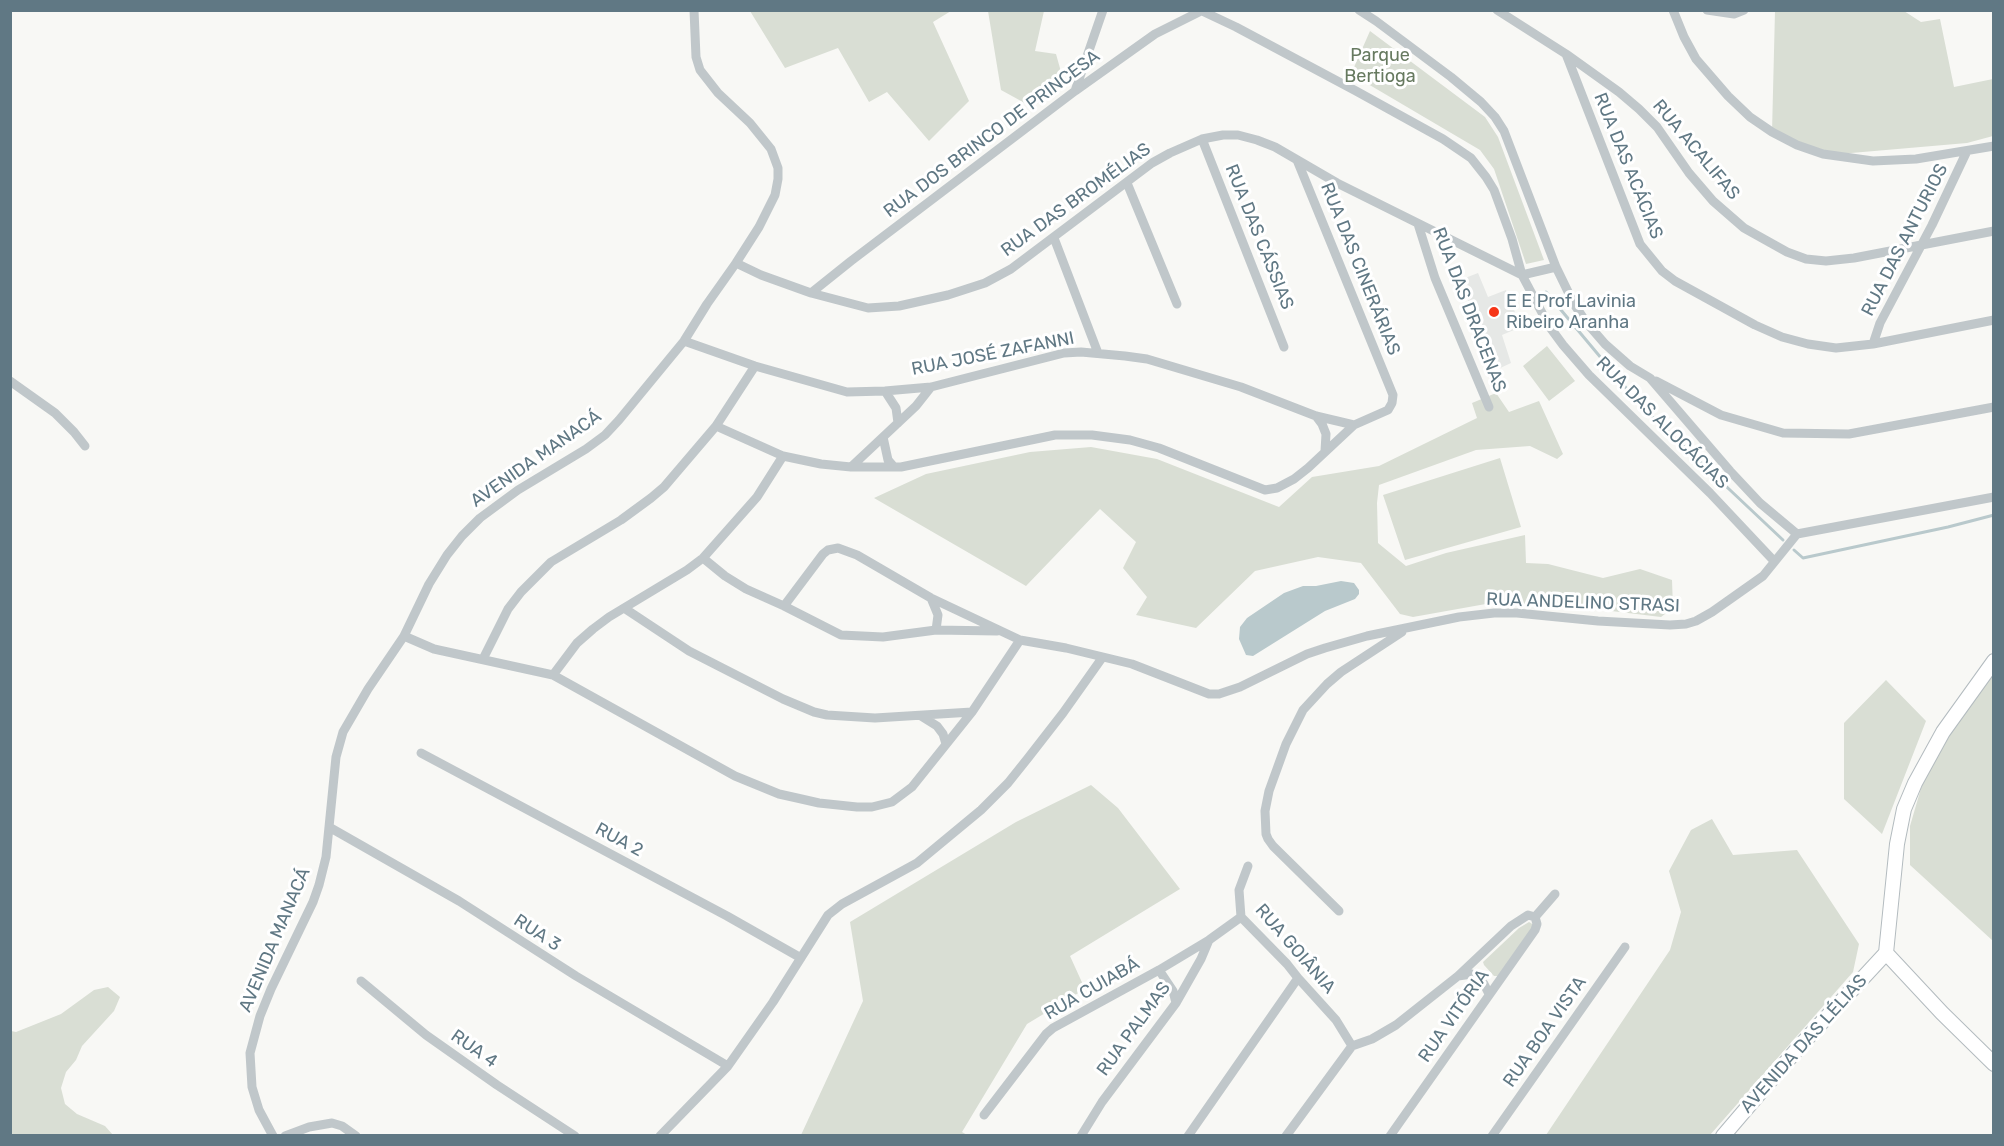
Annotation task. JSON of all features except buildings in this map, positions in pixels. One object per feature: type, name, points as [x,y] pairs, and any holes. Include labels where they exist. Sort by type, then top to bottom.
[{"type":"street","name":"AVENIDA MANACÁ","points":[[273,1136],[259,1110],[252,1087],[250,1053],[260,1016],[271,989],[319,885],[326,857],[334,766],[343,732],[368,689],[404,636],[429,584],[462,536],[480,518],[518,490],[576,456],[605,435],[684,341],[759,226],[774,195],[778,179],[776,158],[764,138],[718,93],[700,70],[696,57],[694,10]]},
{"type":"street","points":[[1075,91],[1102,10]]},
{"type":"street","points":[[1359,10],[1451,77],[1495,117],[1504,131],[1556,267],[1574,304],[1594,332],[1630,366],[1720,415],[1783,433],[1849,434],[1994,407]]},
{"type":"street","name":"RUA ACALIFAS","points":[[1497,10],[1566,54],[1639,109],[1657,127],[1689,173],[1713,201],[1744,228],[1763,240],[1806,259],[1826,261],[1854,258],[1994,231]]},
{"type":"street","points":[[1710,11],[1734,14],[1744,10]]},
{"type":"street","name":"RUA DOS BRINCO DE PRINCESA","points":[[811,293],[1075,91],[1155,34],[1200,11]]},
{"type":"street","name":"RUA DAS ALOCÁCIAS","points":[[1200,11],[1236,27],[1356,91],[1443,139],[1471,158],[1494,190],[1522,275],[1550,326],[1577,362],[1710,493],[1774,561]]},
{"type":"street","points":[[1674,11],[1696,59],[1728,96],[1750,117],[1772,132],[1797,144],[1828,155],[1873,161],[1916,159],[1994,146]]},
{"type":"street","name":"RUA DAS ACÁCIAS","points":[[1566,54],[1640,244],[1662,271],[1703,297],[1782,337],[1836,348],[1874,344],[1994,320]]},
{"type":"street","name":"RUA DAS BROMÉLIAS","points":[[736,263],[761,275],[811,293],[853,305],[880,309],[948,295],[985,283],[1011,269],[1152,163],[1170,153],[1202,139],[1238,135],[1257,140],[1336,183],[1522,275]]},
{"type":"street","name":"RUA DAS CÁSSIAS","points":[[1202,139],[1284,347]]},
{"type":"street","name":"RUA DAS ANTURIOS","points":[[1874,344],[1880,323],[1967,151]]},
{"type":"street","name":"RUA DAS CINERÁRIAS","points":[[1297,160],[1392,390],[1392,403],[1388,411],[1354,424]]},
{"type":"street","points":[[1127,183],[1177,304]]},
{"type":"street","name":"RUA DAS DRACENAS","points":[[1418,224],[1435,278],[1489,407]]},
{"type":"street","points":[[1054,238],[1098,353]]},
{"type":"street","points":[[1522,275],[1556,267]]},
{"type":"street","name":"RUA JOSÉ ZAFANNI","points":[[684,341],[755,366],[848,392],[931,387],[1064,353],[1098,353],[1147,359],[1241,387],[1316,416],[1354,424]]},
{"type":"street","points":[[483,659],[508,609],[537,575],[563,554],[621,520],[664,487],[716,426],[755,366]]},
{"type":"street","points":[[1650,378],[1760,503],[1797,534],[1994,497]]},
{"type":"street","points":[[10,381],[55,412],[85,446]]},
{"type":"street","points":[[851,467],[916,406],[931,387]]},
{"type":"street","points":[[885,391],[896,408],[898,423]]},
{"type":"street","points":[[1684,417],[1694,402]]},
{"type":"street","points":[[1316,416],[1326,434],[1324,451]]},
{"type":"street","points":[[716,426],[783,456],[821,464],[851,467],[894,467],[919,464],[1055,435],[1092,435],[1130,440],[1159,448],[1265,490],[1277,488],[1308,468],[1354,424]]},
{"type":"street","points":[[883,437],[888,460],[894,467]]},
{"type":"street","points":[[553,675],[577,643],[609,617],[703,558],[757,497],[783,456]]},
{"type":"street","name":"RUA ANDELINO STRASI","points":[[999,632],[1020,640],[1066,648],[1132,664],[1209,694],[1219,694],[1240,687],[1307,654],[1367,636],[1459,617],[1517,613],[1670,625],[1686,624],[1712,612],[1763,576],[1797,534]]},
{"type":"street","points":[[784,606],[823,554],[834,548],[857,555],[931,598],[999,632]]},
{"type":"street","points":[[703,558],[746,590],[784,606],[841,635],[883,637],[936,630],[999,632]]},
{"type":"street","points":[[931,598],[938,611],[936,630]]},
{"type":"street","points":[[624,608],[689,651],[803,708],[827,715],[875,718],[972,712]]},
{"type":"street","points":[[1339,911],[1268,839],[1265,811],[1269,791],[1286,744],[1303,711],[1341,672],[1407,629]]},
{"type":"street","points":[[404,636],[434,649],[553,675],[735,776],[779,794],[819,803],[865,807],[892,802],[912,787],[972,712],[1020,640]]},
{"type":"street","points":[[660,1136],[728,1066],[774,1002],[824,921],[834,910],[917,863],[996,796],[1063,713],[1102,657]]},
{"type":"street","points":[[1994,661],[1943,732],[1915,783],[1904,809],[1897,844],[1886,953],[1994,1064]]},
{"type":"street","points":[[919,715],[937,726],[946,744]]},
{"type":"street","name":"RUA 2","points":[[421,753],[801,957]]},
{"type":"street","name":"RUA 3","points":[[329,827],[459,901],[556,964],[728,1066]]},
{"type":"street","name":"RUA GOIÂNIA","points":[[1248,866],[1239,890],[1240,917],[1272,948],[1336,1020],[1352,1046]]},
{"type":"street","points":[[1286,1136],[1352,1046],[1372,1039],[1396,1025],[1458,976],[1511,926],[1521,919],[1533,916],[1555,894]]},
{"type":"street","name":"RUA VITÓRIA","points":[[1390,1136],[1535,930],[1537,924],[1533,916]]},
{"type":"street","name":"RUA CUIABÁ","points":[[984,1115],[1053,1028],[1159,970],[1209,940],[1240,917]]},
{"type":"street","name":"RUA PALMAS","points":[[1081,1136],[1102,1102],[1176,1003],[1209,940]]},
{"type":"street","name":"RUA BOA VISTA","points":[[1492,1136],[1624,947]]},
{"type":"street","name":"AVENIDA DAS LÉLIAS","points":[[1723,1136],[1799,1047],[1886,953]]},
{"type":"street","points":[[1159,970],[1173,991],[1176,1003]]},
{"type":"street","points":[[1458,976],[1472,974],[1485,984],[1489,994]]},
{"type":"street","points":[[1188,1136],[1298,978]]},
{"type":"street","name":"RUA 4","points":[[361,981],[433,1041],[575,1136]]},
{"type":"street","points":[[285,1136],[309,1126],[332,1123],[342,1126],[356,1136]]},
{"type":"shaded area","name":"E E Prof Lavinia Ribeiro Aranha","points":[[1478,273],[1488,297],[1506,290],[1521,327],[1502,335],[1511,363],[1496,370],[1460,280]]},
{"type":"shaded area","points":[[1341,581],[1354,583],[1359,590],[1355,599],[1325,611],[1253,656],[1246,655],[1239,639],[1240,627],[1247,618],[1284,593],[1303,586]]},
{"type":"green space","points":[[750,11],[951,11],[933,22],[969,101],[929,141],[887,92],[869,102],[838,48],[785,68]]},
{"type":"green space","points":[[988,11],[1044,11],[1035,51],[1056,54],[1065,86],[1032,107],[1001,90]]},
{"type":"green space","points":[[1775,11],[1904,11],[1921,22],[1940,19],[1954,87],[1993,79],[1993,136],[1967,143],[1828,155],[1772,132]]},
{"type":"green space","name":"Parque Bertioga","points":[[1370,31],[1485,117],[1498,137],[1544,260],[1526,264],[1494,169],[1480,150],[1351,74]]},
{"type":"green space","points":[[1547,346],[1575,381],[1549,401],[1523,366]]},
{"type":"green space","points":[[1496,393],[1509,412],[1539,401],[1563,454],[1557,459],[1530,446],[1476,450],[1379,485],[1378,543],[1406,566],[1446,553],[1525,535],[1526,563],[1548,564],[1603,578],[1640,569],[1672,580],[1673,608],[1661,617],[1595,609],[1497,602],[1413,617],[1400,614],[1361,563],[1318,557],[1255,571],[1196,628],[1136,615],[1147,597],[1123,568],[1136,542],[1100,509],[1026,586],[874,498],[926,474],[1030,452],[1091,447],[1157,459],[1279,507],[1312,477],[1379,466],[1477,418],[1472,403]]},
{"type":"green space","points":[[1500,458],[1521,527],[1405,560],[1383,495]]},
{"type":"green space","points":[[1993,662],[1993,941],[1910,865],[1910,826],[1931,754]]},
{"type":"green space","points":[[1886,680],[1926,721],[1882,834],[1844,799],[1844,723]]},
{"type":"green space","points":[[1091,785],[1118,808],[1180,889],[1070,956],[1085,989],[1027,1024],[962,1132],[967,1135],[801,1135],[863,1001],[850,922],[1016,822]]},
{"type":"green space","points":[[1712,819],[1733,855],[1797,850],[1859,944],[1853,972],[1710,1135],[1546,1135],[1670,950],[1681,912],[1669,871],[1691,830]]},
{"type":"green space","points":[[1529,922],[1534,925],[1498,976],[1494,976],[1483,962],[1519,928]]},
{"type":"green space","points":[[108,987],[120,997],[114,1011],[82,1046],[76,1060],[66,1072],[61,1088],[65,1104],[77,1114],[105,1126],[113,1135],[11,1135],[11,1031],[16,1032],[61,1014],[94,990]]},
{"type":"waterway","points":[[1546,292],[1642,407],[1783,540]]},
{"type":"waterway","points":[[1794,550],[1803,558],[1994,515]]},
{"type":"place","name":"E E Prof Lavinia Ribeiro Aranha","points":[[1494,312]]}]
